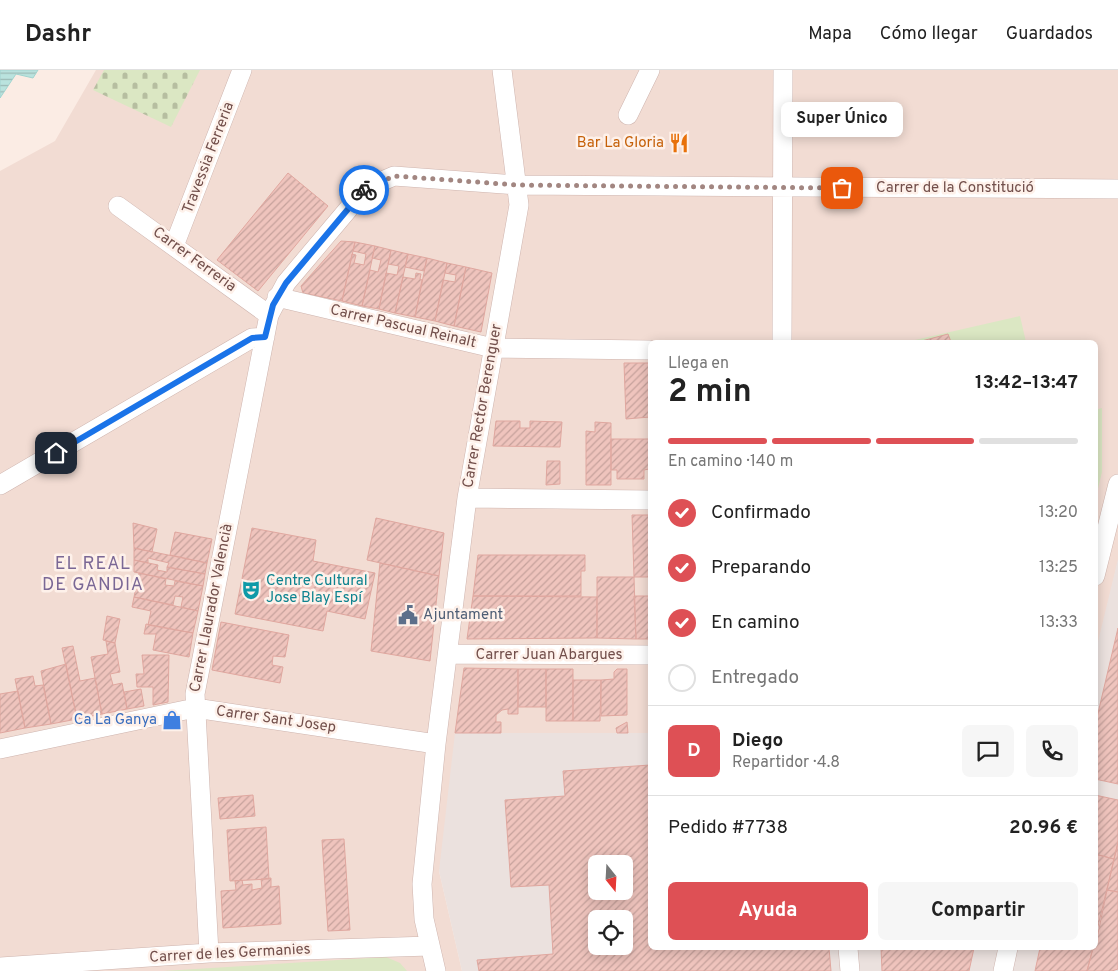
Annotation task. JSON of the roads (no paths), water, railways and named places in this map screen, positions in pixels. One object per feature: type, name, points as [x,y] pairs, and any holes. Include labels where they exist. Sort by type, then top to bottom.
[{"type":"street","name":"Travessia Ferreria","points":[[174,246],[242,70]]},
{"type":"street","name":"Carrer Rector Berenguer","points":[[436,971],[424,919],[422,884],[436,744],[467,498],[519,205],[518,185],[502,70]]},
{"type":"street","points":[[628,115],[650,70]]},
{"type":"street","points":[[782,340],[783,70]]},
{"type":"street","name":"Carrer de la Constitució","points":[[277,297],[286,283],[366,188],[394,176],[518,185],[1118,189]]},
{"type":"street","name":"Carrer Ferreria","points":[[118,206],[269,315]]},
{"type":"street","name":"Carrer Llaurador Valencià","points":[[209,953],[195,694],[269,315],[277,297]]},
{"type":"street","name":"Carrer Pascual Reinalt","points":[[277,297],[493,348],[648,350]]},
{"type":"street","points":[[0,485],[252,338],[265,337]]},
{"type":"street","points":[[1098,564],[1118,484]]},
{"type":"street","points":[[467,498],[648,500]]},
{"type":"street","name":"Carrer Juan Abargues","points":[[448,654],[648,655]]},
{"type":"street","name":"Carrer Sant Josep","points":[[0,749],[195,708],[436,744]]},
{"type":"street","name":"Carrer de les Germanies","points":[[0,967],[209,953],[430,946]]},
{"type":"street","points":[[848,950],[850,971]]},
{"type":"street","points":[[1003,971],[1008,950]]},
{"type":"water","points":[[0,70],[38,70],[33,78],[16,74],[0,98]]},
{"type":"place","name":"Bar La Gloria","points":[[679,143]]},
{"type":"place","name":"Super Único","points":[[842,188]]},
{"type":"place","name":"Centre Cultural Jose Blay Espí","points":[[251,590]]},
{"type":"place","name":"Ajuntament","points":[[408,615]]},
{"type":"place","name":"Ca La Ganya","points":[[172,720]]},
{"type":"district","name":"EL REAL DE GANDIA","points":[[93,574]]}]
